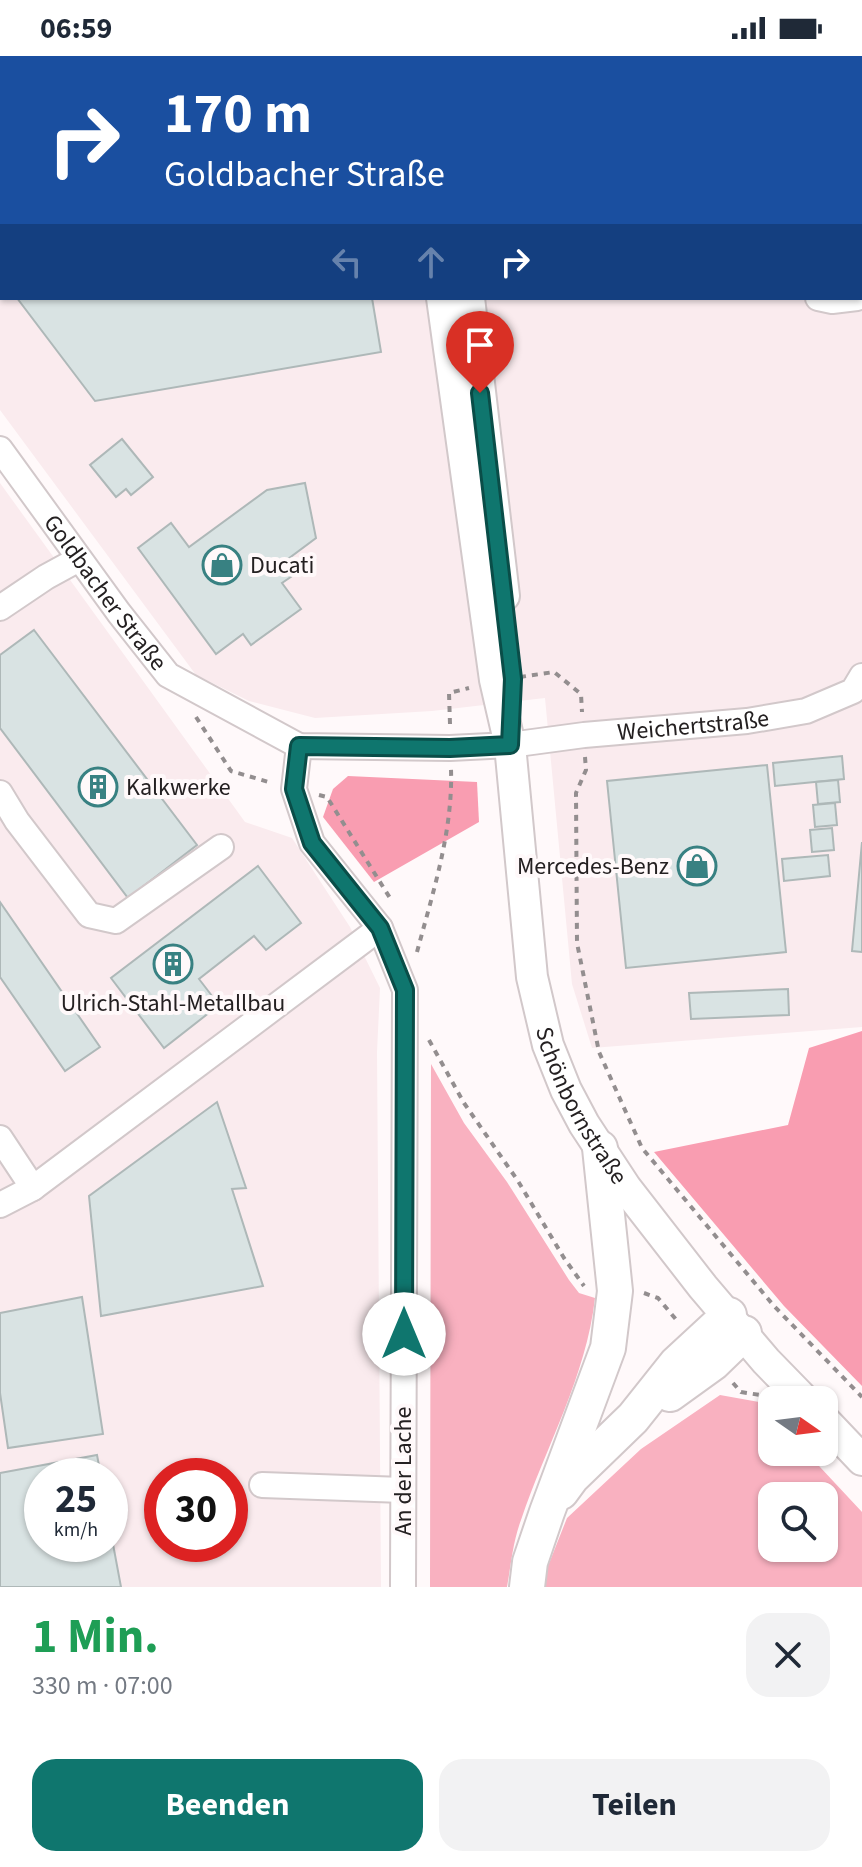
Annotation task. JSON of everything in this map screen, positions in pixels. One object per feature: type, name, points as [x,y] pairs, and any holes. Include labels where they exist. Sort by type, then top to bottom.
[{"type":"highway","points":[[527,1587],[530,1562],[608,1348],[615,1291],[600,1148]]},
{"type":"highway","points":[[547,1512],[572,1477],[633,1418],[676,1364],[737,1324]]},
{"type":"main road","name":"Schönbornstraße","points":[[469,300],[532,977],[548,1045],[584,1124],[626,1188],[703,1287],[790,1386]]},
{"type":"main road","name":"Schönbornstraße","points":[[440,305],[504,679]]},
{"type":"main road","points":[[838,1435],[862,1460]]},
{"type":"street","name":"Goldbacher Straße","points":[[0,449],[168,675],[299,746],[450,748],[510,745]]},
{"type":"street","points":[[0,608],[79,559]]},
{"type":"street","name":"Weichertstraße","points":[[510,745],[584,735],[747,721],[806,711],[853,691],[862,676]]},
{"type":"street","name":"An der Lache","points":[[299,746],[294,789],[312,843],[380,928],[405,990],[403,1587]]},
{"type":"street","points":[[0,793],[17,821],[89,915],[116,921],[221,847]]},
{"type":"street","points":[[0,1205],[33,1188],[380,928]]},
{"type":"street","points":[[3,1149],[33,1188]]},
{"type":"street","points":[[262,1485],[403,1490]]},
{"type":"path","points":[[413,944],[417,953],[439,869],[452,799],[449,693],[504,679],[554,672],[581,694],[586,770],[576,793],[577,943],[599,1052],[642,1148],[774,1306],[862,1397]]},
{"type":"path","points":[[192,711],[231,771],[327,797],[397,910]]},
{"type":"path","points":[[423,1046],[424,1031]]},
{"type":"shaded area","points":[[0,300],[862,300],[862,1027],[592,1048],[572,984],[545,698],[432,711],[315,718],[249,701],[196,675],[0,410]]},
{"type":"shaded area","points":[[0,483],[245,822],[292,838],[350,927],[380,988],[377,1052],[381,1587],[0,1587]]},
{"type":"shaded area","points":[[348,776],[477,782],[479,822],[374,882],[323,817],[333,789]]},
{"type":"shaded area","points":[[862,1031],[862,1386],[784,1306],[654,1152],[788,1125],[809,1048]]},
{"type":"shaded area","points":[[431,1064],[464,1123],[507,1182],[569,1280],[579,1293],[595,1298],[574,1383],[518,1528],[507,1587],[430,1587]]},
{"type":"shaded area","points":[[720,1395],[758,1402],[758,1466],[819,1466],[834,1482],[758,1482],[758,1562],[838,1562],[838,1486],[862,1512],[862,1587],[544,1587],[548,1566],[567,1518],[641,1449]]},
{"type":"building","points":[[19,300],[372,300],[381,352],[95,401]]},
{"type":"building","points":[[122,439],[153,477],[131,495],[126,489],[116,497],[90,465]]},
{"type":"building","name":"Ducati","points":[[305,483],[316,538],[288,559],[298,572],[282,583],[301,609],[251,645],[243,634],[216,654],[138,548],[171,523],[189,547],[267,490]]},
{"type":"building","name":"Kalkwerke","points":[[34,630],[197,845],[128,898],[0,728],[0,655]]},
{"type":"building","points":[[842,756],[844,779],[775,786],[773,763]]},
{"type":"building","name":"Mercedes-Benz","points":[[767,765],[786,952],[626,968],[607,781]]},
{"type":"building","points":[[838,780],[840,802],[818,804],[816,782]]},
{"type":"building","points":[[835,803],[837,825],[815,827],[813,805]]},
{"type":"building","points":[[832,828],[834,850],[812,852],[810,830]]},
{"type":"building","points":[[862,842],[862,952],[852,951]]},
{"type":"building","points":[[828,855],[830,876],[784,881],[782,859]]},
{"type":"building","name":"Ulrich-Stahl-Metallbau","points":[[258,866],[301,923],[266,950],[254,936],[199,979],[219,1005],[164,1048],[111,978]]},
{"type":"building","points":[[0,902],[100,1047],[65,1071],[0,977]]},
{"type":"building","points":[[788,989],[789,1015],[691,1019],[689,993]]},
{"type":"building","points":[[217,1102],[246,1188],[232,1189],[263,1286],[101,1316],[89,1196]]},
{"type":"building","points":[[82,1297],[103,1434],[8,1448],[0,1393],[0,1313]]},
{"type":"building","points":[[24,1469],[24,1562],[116,1562],[121,1587],[0,1587],[0,1473]]},
{"type":"place","name":"Ducati","points":[[222,565]]},
{"type":"place","name":"Kalkwerke","points":[[98,787]]},
{"type":"place","name":"Mercedes-Benz","points":[[697,866]]},
{"type":"place","name":"Ulrich-Stahl-Metallbau","points":[[173,964]]},
{"type":"route","points":[[404,1334],[405,990],[380,928],[312,843],[294,789],[299,746],[450,748],[510,745],[513,679],[480,393]]}]
